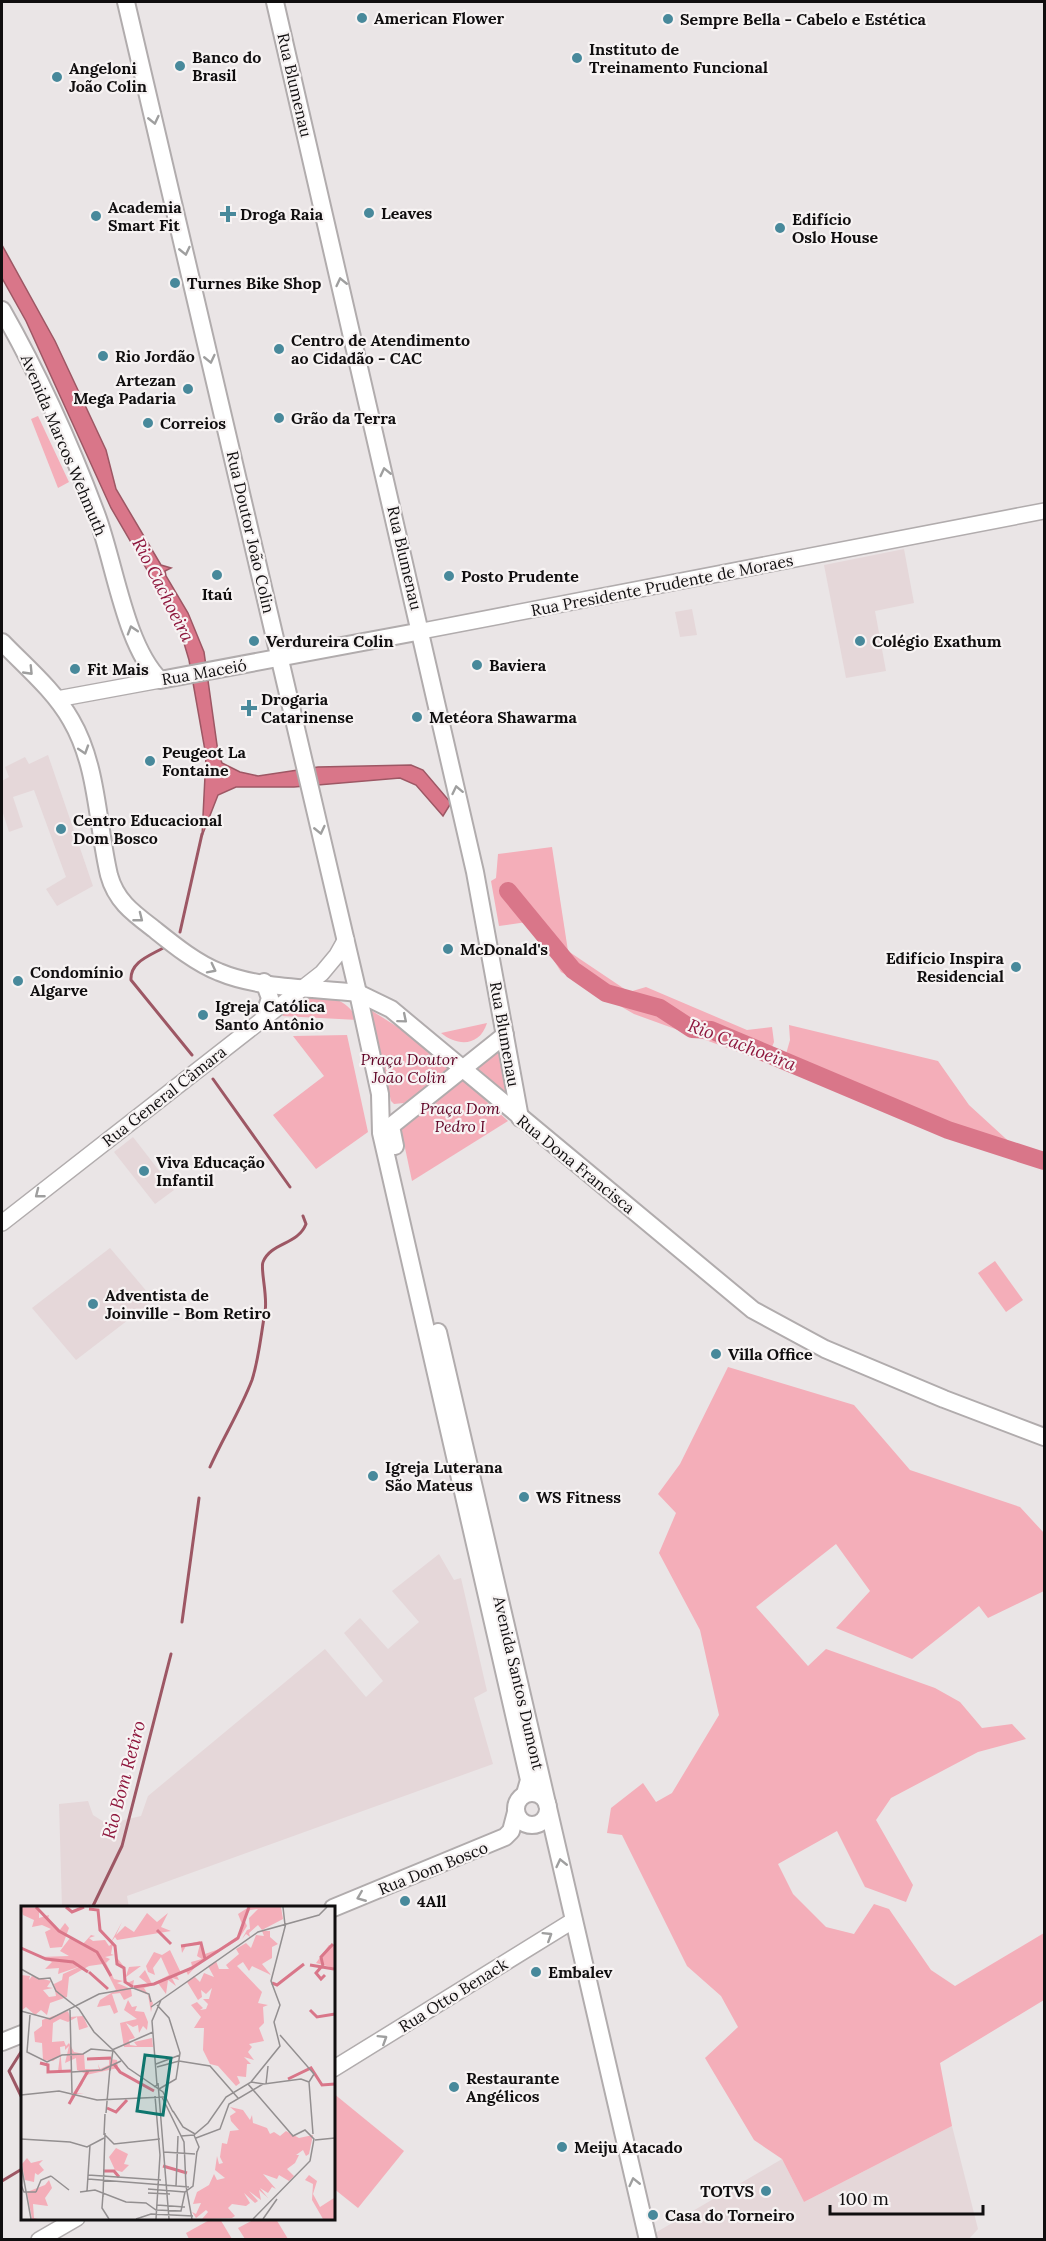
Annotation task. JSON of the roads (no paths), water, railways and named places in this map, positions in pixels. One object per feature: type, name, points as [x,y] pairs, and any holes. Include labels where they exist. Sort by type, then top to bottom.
[{"type":"main road","name":"Rua Doutor João Colin","points":[[126,2],[358,993]]},
{"type":"main road","name":"Rua Blumenau","points":[[275,2],[422,631],[483,910],[520,1118]]},
{"type":"main road","name":"Avenida Marcos Wehmuth","points":[[2,310],[42,388],[85,487],[109,552],[139,652],[160,680]]},
{"type":"main road","name":"Rua Presidente Prudente de Moraes","points":[[280,658],[1044,512]]},
{"type":"main road","name":"Rua Dona Francisca","points":[[2,642],[57,699],[72,721],[83,746],[110,875],[120,900],[167,939],[206,966],[228,976],[358,993],[391,1008],[733,1294],[768,1319],[825,1349],[944,1400],[1044,1437]]},
{"type":"main road","name":"Rua Maceió","points":[[57,699],[280,658]]},
{"type":"main road","name":"Rua General Câmara","points":[[2,1223],[329,966],[346,939]]},
{"type":"main road","points":[[264,982],[270,998],[264,1017]]},
{"type":"main road","name":"Avenida Santos Dumont","points":[[358,993],[380,1094],[381,1133],[529,1780],[525,1794]]},
{"type":"main road","points":[[380,1094],[395,1122],[505,1035]]},
{"type":"main road","name":"Avenida Santos Dumont","points":[[395,1122],[547,1804],[648,2240]]},
{"type":"main road","points":[[536,1793],[547,1804],[547,1814],[536,1824],[521,1821],[516,1812],[518,1802],[525,1794],[536,1793]]},
{"type":"main road","name":"Rua Dom Bosco","points":[[334,1908],[506,1837],[511,1832],[516,1812]]},
{"type":"main road","name":"Rua Otto Benack","points":[[334,2068],[574,1920]]},
{"type":"main road","points":[[2,2042],[21,2034]]},
{"type":"main road","points":[[39,2240],[74,2220]]},
{"type":"water","points":[[2,245],[55,341],[106,450],[116,489],[161,565],[171,568],[165,571],[166,576],[188,613],[204,652],[218,752],[222,763],[240,772],[258,776],[318,767],[411,765],[423,770],[451,803],[443,816],[416,785],[400,778],[294,787],[236,787],[218,795],[202,836],[206,756],[189,660],[178,623],[111,508],[26,321],[2,278]]},
{"type":"waterway","name":"Rio Bom Retiro","points":[[180,932],[202,834]]},
{"type":"waterway","name":"Rio Cachoeira","points":[[508,891],[573,970],[606,993],[660,1008],[692,1029],[711,1030],[948,1130],[1044,1161]]},
{"type":"waterway","name":"Rio Bom Retiro","points":[[163,948],[137,964],[131,980],[192,1055]]},
{"type":"waterway","name":"Rio Bom Retiro","points":[[213,1079],[290,1187]]},
{"type":"waterway","name":"Rio Bom Retiro","points":[[210,1467],[252,1380],[266,1306],[263,1262],[272,1251],[302,1231],[306,1224],[303,1216]]},
{"type":"waterway","name":"Rio Bom Retiro","points":[[182,1622],[199,1498]]},
{"type":"waterway","name":"Rio Bom Retiro","points":[[93,1906],[122,1846],[171,1654]]},
{"type":"waterway","name":"Rio Bom Retiro","points":[[21,2052],[9,2071],[21,2096]]},
{"type":"waterway","name":"Rio Bom Retiro","points":[[2,2181],[21,2170]]},
{"type":"place","name":"American Flower","points":[[362,18]]},
{"type":"place","name":"Sempre Bella - Cabelo e Estética","points":[[668,19]]},
{"type":"place","name":"Instituto de Treinamento Funcional","points":[[577,58]]},
{"type":"place","name":"Banco do Brasil","points":[[180,66]]},
{"type":"place","name":"Angeloni João Colin","points":[[57,77]]},
{"type":"place","name":"Leaves","points":[[369,213]]},
{"type":"place","name":"Droga Raia","points":[[228,214]]},
{"type":"place","name":"Academia Smart Fit","points":[[96,216]]},
{"type":"place","name":"Edifício Oslo House","points":[[780,228]]},
{"type":"place","name":"Turnes Bike Shop","points":[[175,283]]},
{"type":"place","name":"Centro de Atendimento ao Cidadão - CAC","points":[[279,349]]},
{"type":"place","name":"Rio Jordão","points":[[103,356]]},
{"type":"place","name":"Artezan Mega Padaria","points":[[188,389]]},
{"type":"place","name":"Grão da Terra","points":[[279,418]]},
{"type":"place","name":"Correios","points":[[148,423]]},
{"type":"place","name":"Itaú","points":[[217,575]]},
{"type":"place","name":"Posto Prudente","points":[[449,576]]},
{"type":"place","name":"Verdureira Colin","points":[[254,641]]},
{"type":"place","name":"Colégio Exathum","points":[[860,641]]},
{"type":"place","name":"Baviera","points":[[477,665]]},
{"type":"place","name":"Fit Mais","points":[[75,669]]},
{"type":"place","name":"Drogaria Catarinense","points":[[249,708]]},
{"type":"place","name":"Metéora Shawarma","points":[[417,717]]},
{"type":"place","name":"Peugeot La Fontaine","points":[[150,761]]},
{"type":"place","name":"Centro Educacional Dom Bosco","points":[[61,829]]},
{"type":"place","name":"McDonald's","points":[[448,949]]},
{"type":"place","name":"Edifício Inspira Residencial","points":[[1016,967]]},
{"type":"place","name":"Condomínio Algarve","points":[[18,981]]},
{"type":"place","name":"Igreja Católica Santo Antônio","points":[[203,1015]]},
{"type":"place","name":"Viva Educação Infantil","points":[[144,1171]]},
{"type":"place","name":"Adventista de Joinville - Bom Retiro","points":[[93,1304]]},
{"type":"place","name":"Villa Office","points":[[716,1354]]},
{"type":"place","name":"Igreja Luterana São Mateus","points":[[373,1476]]},
{"type":"place","name":"WS Fitness","points":[[524,1497]]},
{"type":"place","name":"4All","points":[[405,1901]]},
{"type":"place","name":"Embalev","points":[[536,1972]]},
{"type":"place","name":"Restaurante Angélicos","points":[[454,2087]]},
{"type":"place","name":"Meiju Atacado","points":[[562,2147]]},
{"type":"place","name":"TOTVS","points":[[766,2191]]},
{"type":"place","name":"Casa do Torneiro","points":[[653,2215]]},
{"type":"park label","name":"Praça Doutor João Colin","points":[[409,1068]]},
{"type":"park label","name":"Praça Dom Pedro I","points":[[460,1117]]}]
